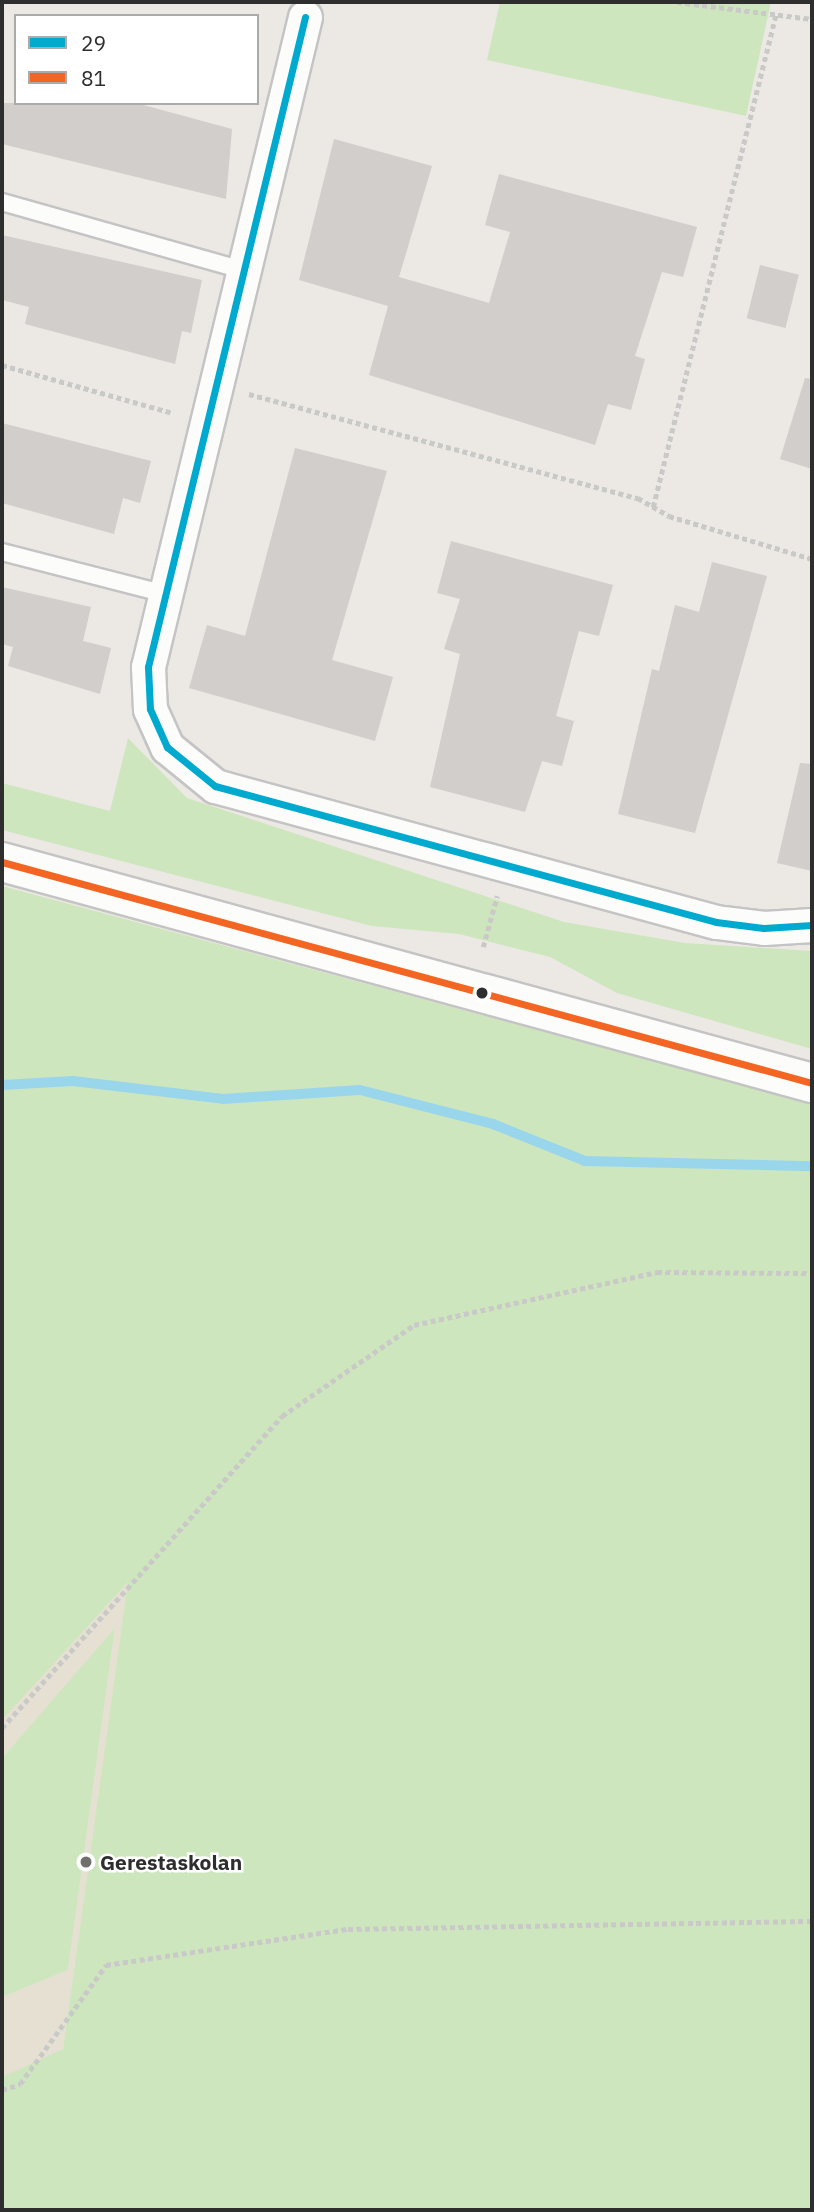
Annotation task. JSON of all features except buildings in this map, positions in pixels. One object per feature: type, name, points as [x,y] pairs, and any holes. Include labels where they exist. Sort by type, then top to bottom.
[{"type":"main road","points":[[2,862],[812,1083]]},
{"type":"street","points":[[305,18],[205,422],[148,667],[150,709],[167,747],[215,786],[716,922],[764,929],[812,925]]},
{"type":"lane","points":[[2,202],[243,270]]},
{"type":"lane","points":[[2,552],[165,594]]},
{"type":"path","points":[[677,2],[812,19]]},
{"type":"path","points":[[653,507],[776,14]]},
{"type":"path","points":[[2,365],[205,422]]},
{"type":"path","points":[[215,384],[653,507],[812,559]]},
{"type":"path","points":[[483,947],[507,865]]},
{"type":"path","points":[[2,1728],[282,1416],[414,1325],[657,1272],[812,1273]]},
{"type":"path","points":[[2,2090],[20,2084],[107,1965],[348,1929],[812,1921]]},
{"type":"shaded area","name":"Gerestaskolan","points":[[2,1536],[133,1550],[63,2049],[2,2210],[2,1997],[68,1970],[115,1629],[2,1758]]},
{"type":"green space","points":[[500,2],[771,2],[746,116],[487,60]]},
{"type":"green space","points":[[128,738],[187,798],[564,922],[685,943],[812,951],[812,1049],[617,993],[550,957],[459,934],[372,926],[2,830],[2,783],[110,811]]},
{"type":"green space","points":[[2,886],[812,1104],[812,2210],[2,2210],[2,2077],[63,2049],[128,1582],[2,1720]]},
{"type":"green space","points":[[115,1628],[68,1970],[2,1997],[2,1758]]},
{"type":"waterway","points":[[2,1085],[73,1081],[223,1099],[360,1090],[493,1124],[585,1161],[812,1166]]},
{"type":"transit line","name":"29","points":[[305,17],[148,667],[150,709],[167,747],[215,786],[716,922],[764,928],[812,925]]},
{"type":"transit line","name":"81","points":[[2,862],[812,1083]]},
{"type":"place","name":"Gerestaskolan","points":[[86,1862]]}]
